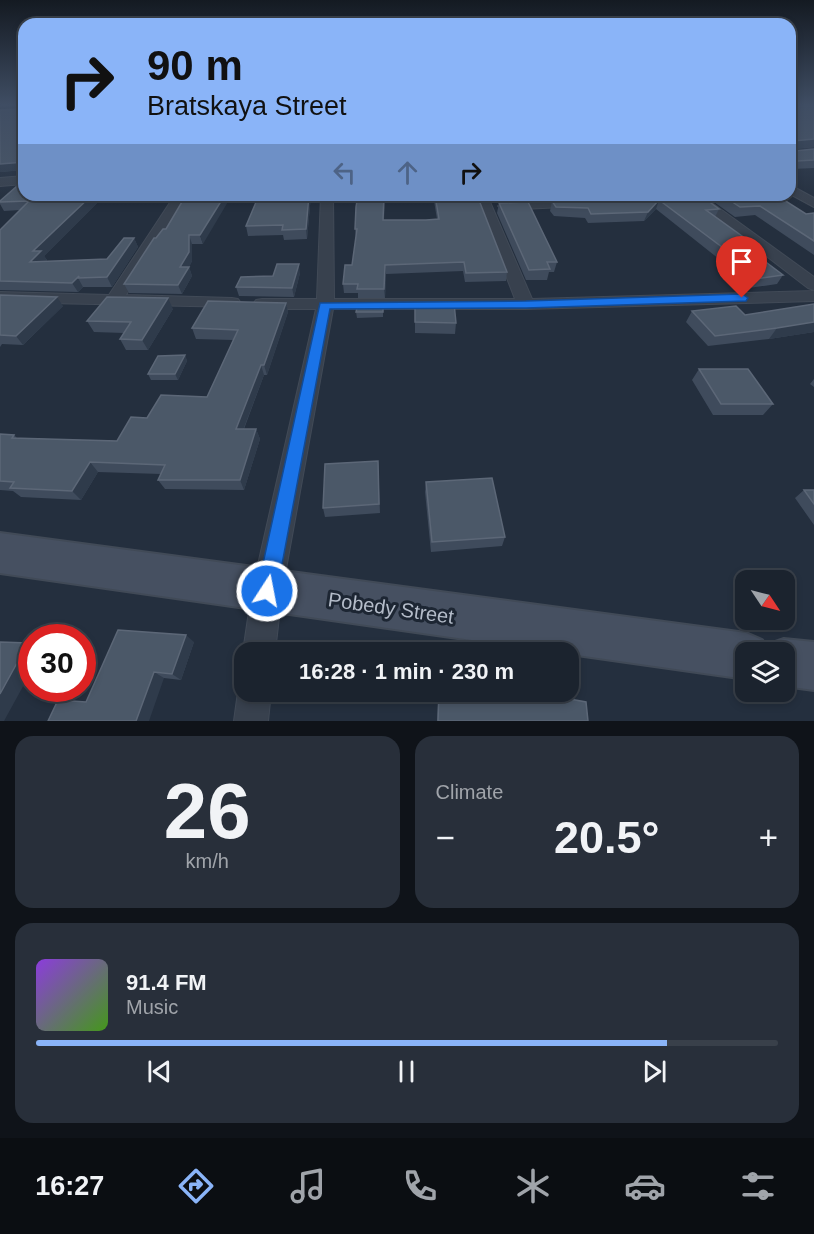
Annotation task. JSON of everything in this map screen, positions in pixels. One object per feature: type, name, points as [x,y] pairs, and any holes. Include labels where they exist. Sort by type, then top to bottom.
[{"type":"street","points":[[0,182],[18,180]]},
{"type":"street","points":[[796,192],[814,203]]},
{"type":"street","points":[[114,300],[177,201]]},
{"type":"street","points":[[260,642],[267,591],[325,306],[327,201]]},
{"type":"street","points":[[526,304],[484,201],[586,202]]},
{"type":"street","points":[[701,201],[814,285]]},
{"type":"street","points":[[0,297],[325,306],[526,304],[814,296]]},
{"type":"street","name":"Pobedy Street","points":[[0,553],[735,655]]},
{"type":"street","points":[[795,663],[814,666]]},
{"type":"street","points":[[251,721],[254,702]]},
{"type":"building","points":[[0,139],[18,139],[18,162],[0,164]]},
{"type":"building","points":[[814,149],[814,160],[797,161],[796,151]]},
{"type":"building","points":[[18,185],[18,201],[29,201],[0,202]]},
{"type":"building","points":[[29,201],[86,201],[33,251],[41,251],[30,262],[107,259],[124,238],[134,238],[107,277],[78,278],[79,276],[72,283],[0,281],[0,230]]},
{"type":"building","points":[[182,201],[221,201],[200,235],[189,235],[189,252],[180,267],[189,267],[178,285],[124,284],[154,238],[166,229]]},
{"type":"building","points":[[256,201],[308,201],[306,229],[282,230],[283,225],[246,226]]},
{"type":"building","points":[[357,201],[384,201],[383,220],[426,220],[439,219],[436,201],[479,201],[507,272],[466,273],[464,262],[385,265],[384,289],[357,289],[358,284],[343,284],[345,265],[352,265],[357,229],[355,229]]},
{"type":"building","points":[[552,201],[658,201],[648,212],[591,214],[588,208],[556,207]]},
{"type":"building","points":[[660,201],[708,201],[719,209],[706,210],[760,249],[730,253]]},
{"type":"building","points":[[731,201],[786,201],[806,214],[814,213],[814,241],[760,206],[740,207]]},
{"type":"building","points":[[528,202],[557,262],[547,262],[550,269],[529,270],[499,203]]},
{"type":"building","points":[[754,253],[783,275],[755,279],[728,257]]},
{"type":"building","points":[[277,264],[299,264],[292,288],[236,287],[241,277],[273,276]]},
{"type":"building","points":[[0,295],[57,297],[16,336],[0,335]]},
{"type":"building","points":[[107,297],[168,298],[142,340],[120,339],[131,322],[87,321]]},
{"type":"building","points":[[208,301],[286,303],[264,365],[261,365],[236,429],[256,429],[240,480],[158,480],[165,465],[90,462],[72,491],[10,488],[14,482],[0,481],[0,434],[14,435],[12,438],[117,441],[131,417],[147,418],[161,395],[207,397],[238,330],[192,328]]},
{"type":"building","points":[[415,303],[454,303],[456,323],[415,322]]},
{"type":"building","points":[[814,304],[814,322],[715,336],[692,311],[736,306],[745,315]]},
{"type":"building","points":[[383,307],[383,312],[356,312],[357,308]]},
{"type":"building","points":[[185,355],[175,374],[148,374],[158,356]]},
{"type":"building","points":[[699,369],[748,369],[773,404],[721,404]]},
{"type":"building","points":[[378,461],[379,504],[323,508],[325,464]]},
{"type":"building","points":[[492,478],[505,537],[432,542],[426,482]]},
{"type":"building","points":[[804,490],[814,490],[814,504]]},
{"type":"building","points":[[118,630],[186,635],[172,674],[154,672],[136,721],[48,721],[57,702],[96,702],[96,680]]},
{"type":"building","points":[[0,642],[18,643],[18,661],[0,694]]},
{"type":"building","points":[[579,701],[586,702],[588,721],[438,721],[439,702]]},
{"type":"route","points":[[267,591],[325,306],[526,304],[742,298]]}]
